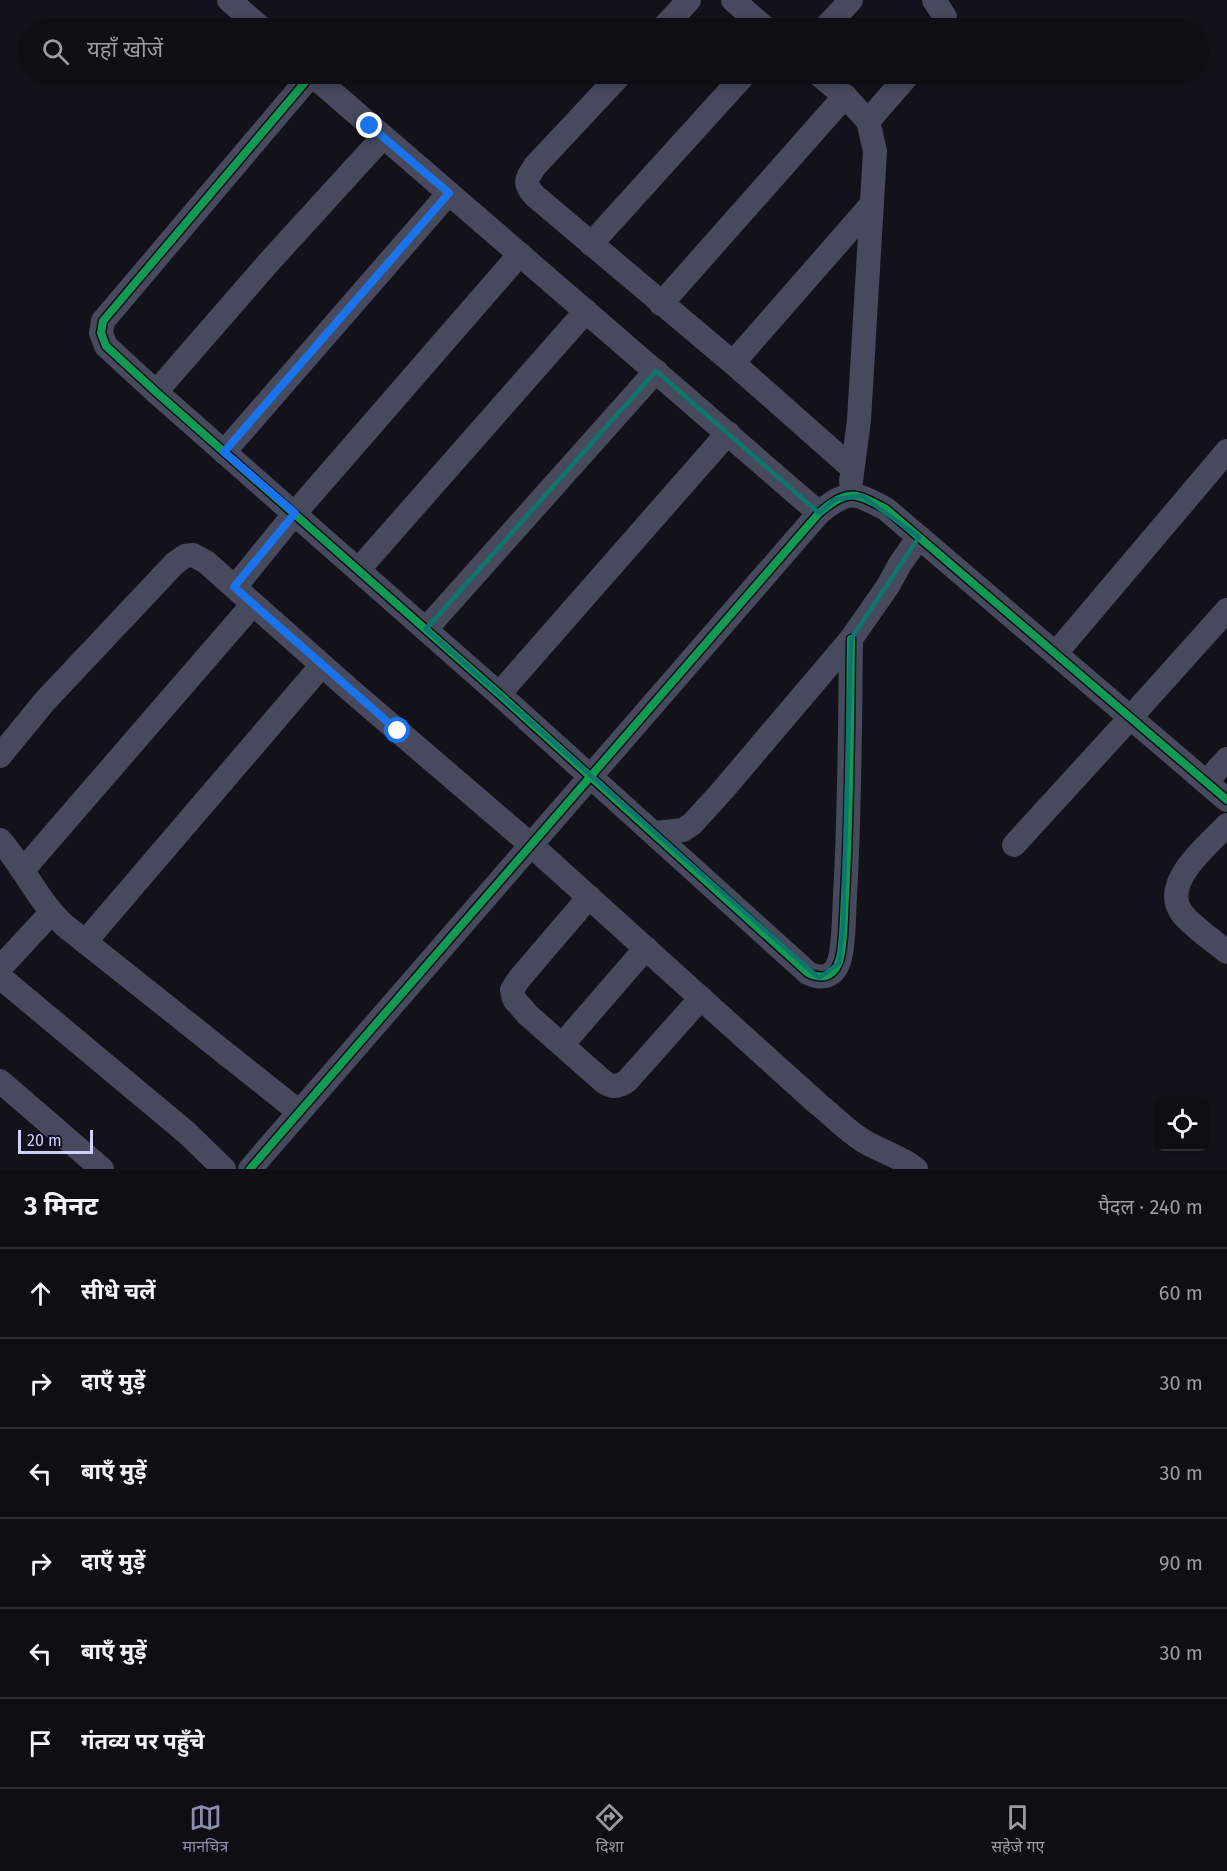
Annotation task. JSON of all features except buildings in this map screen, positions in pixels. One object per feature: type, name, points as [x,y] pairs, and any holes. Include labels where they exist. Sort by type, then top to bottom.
[{"type":"street","points":[[672,18],[689,0]]},
{"type":"street","points":[[733,0],[754,18]]},
{"type":"street","points":[[834,18],[851,0]]},
{"type":"street","points":[[934,0],[945,18]]},
{"type":"street","points":[[232,1],[250,18]]},
{"type":"street","points":[[303,84],[103,321],[101,333],[106,346],[499,694],[808,974],[819,978],[826,977],[839,963],[843,927],[849,835],[851,639]]},
{"type":"street","points":[[322,84],[819,513]]},
{"type":"street","points":[[612,84],[535,166],[527,179],[528,188],[852,468]]},
{"type":"street","points":[[591,244],[736,84]]},
{"type":"street","points":[[830,84],[868,121],[875,151],[860,408],[849,495]]},
{"type":"street","points":[[868,121],[900,84]]},
{"type":"street","points":[[661,304],[844,96]]},
{"type":"street","points":[[156,392],[269,262],[383,137]]},
{"type":"street","points":[[224,452],[449,193]]},
{"type":"street","points":[[733,363],[872,204]]},
{"type":"street","points":[[234,587],[295,513],[520,254]]},
{"type":"street","points":[[358,569],[586,311]]},
{"type":"street","points":[[426,629],[656,371]]},
{"type":"street","points":[[499,694],[728,433]]},
{"type":"street","points":[[1056,653],[1227,451]]},
{"type":"street","points":[[250,1169],[819,513],[835,500],[849,495],[862,496],[886,509],[1227,800]]},
{"type":"street","points":[[654,833],[683,830],[692,824],[851,639],[919,537]]},
{"type":"street","points":[[0,756],[45,701],[175,563],[184,556],[193,555],[206,562],[531,845],[859,1138],[916,1169]]},
{"type":"street","points":[[24,870],[253,604]]},
{"type":"street","points":[[1014,845],[1227,610]]},
{"type":"street","points":[[85,942],[322,665]]},
{"type":"street","points":[[1206,782],[1227,759]]},
{"type":"street","points":[[1227,825],[1190,866],[1177,884],[1175,896],[1181,913],[1227,952]]},
{"type":"street","points":[[0,840],[24,870],[51,913],[298,1111]]},
{"type":"street","points":[[589,897],[512,990],[514,999],[528,1015],[604,1082],[611,1086],[619,1086],[627,1081],[701,998]]},
{"type":"street","points":[[0,969],[51,913]]},
{"type":"street","points":[[562,1045],[646,948]]},
{"type":"street","points":[[0,977],[187,1133],[224,1169]]},
{"type":"street","points":[[0,1081],[102,1169]]},
{"type":"highlighted area","points":[[656,371],[819,513],[835,499],[862,496],[919,537],[851,639],[843,927],[839,963],[819,978],[426,629]]},
{"type":"cycle path","points":[[304,84],[103,321],[101,333],[106,346],[499,694],[808,973],[817,976],[829,975],[835,969],[843,941],[849,799],[851,639]]},
{"type":"cycle path","points":[[250,1169],[819,513],[837,500],[858,496],[886,509],[1227,800]]},
{"type":"route","points":[[370,126],[449,193],[224,452],[295,513],[234,587],[398,731]]}]
